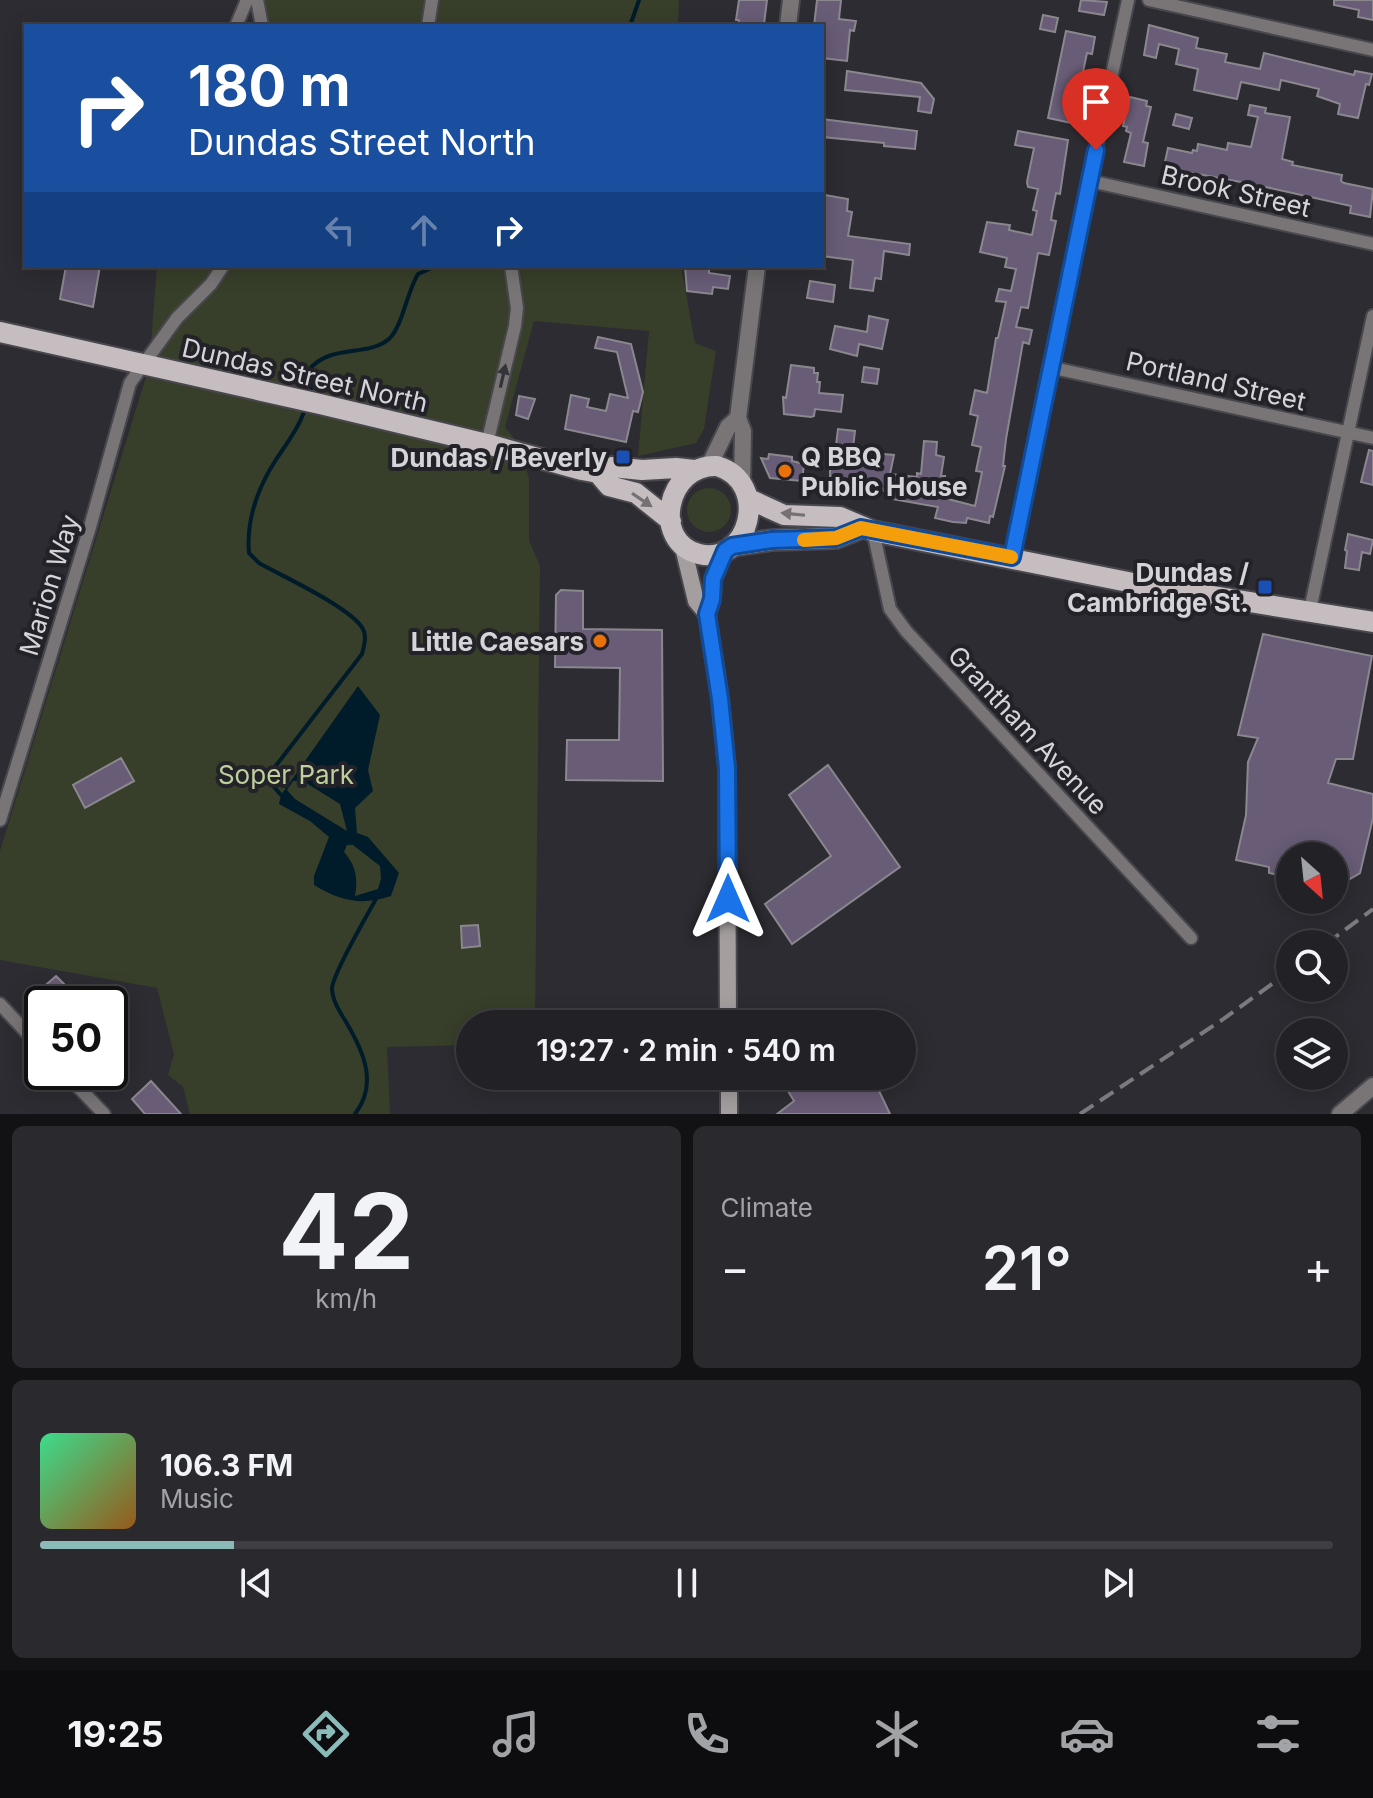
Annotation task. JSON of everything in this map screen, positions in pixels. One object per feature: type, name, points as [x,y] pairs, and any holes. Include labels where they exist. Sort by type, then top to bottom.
[{"type":"main road","name":"Dundas Street North","points":[[0,332],[320,404],[598,473],[609,486],[636,493],[671,521]]},
{"type":"main road","name":"Dundas Street North","points":[[598,473],[612,467],[642,470],[702,468]]},
{"type":"main road","points":[[707,614],[696,601],[682,543],[671,521],[673,496],[681,481],[702,468],[731,472],[746,492],[784,515],[840,517],[867,529],[1133,583],[1373,622]]},
{"type":"main road","points":[[728,1010],[727,768],[707,614],[713,579],[729,548],[747,525],[746,492]]},
{"type":"main road","points":[[682,543],[702,554],[772,540],[836,538],[867,529]]},
{"type":"main road","points":[[729,1090],[729,1114]]},
{"type":"street","points":[[237,24],[247,0]]},
{"type":"street","points":[[257,0],[262,24]]},
{"type":"street","points":[[428,24],[432,0]]},
{"type":"street","points":[[788,24],[791,0]]},
{"type":"street","points":[[1012,557],[1049,367],[1128,0]]},
{"type":"street","points":[[1149,0],[1373,50]]},
{"type":"street","name":"Brook Street","points":[[1090,181],[1373,244]]},
{"type":"street","name":"Marion Way","points":[[0,820],[90,527],[130,383],[177,318],[211,284],[222,268]]},
{"type":"street","points":[[487,444],[515,326],[517,308],[511,268]]},
{"type":"street","points":[[746,492],[743,431],[738,418],[757,268]]},
{"type":"street","points":[[1310,610],[1373,316]]},
{"type":"street","name":"Portland Street","points":[[1049,367],[1373,438]]},
{"type":"street","points":[[702,468],[728,427],[738,418]]},
{"type":"street","name":"Grantham Avenue","points":[[867,529],[890,609],[906,631],[1191,938]]},
{"type":"street","points":[[0,1004],[24,1030]]},
{"type":"street","points":[[1340,1114],[1373,1086]]},
{"type":"street","points":[[81,1090],[104,1114]]},
{"type":"green space","points":[[263,0],[679,0],[678,24],[252,24]]},
{"type":"green space","name":"Soper Park","points":[[157,268],[681,268],[695,343],[716,351],[704,429],[696,443],[638,456],[649,331],[534,321],[505,427],[520,446],[529,479],[529,540],[540,566],[535,1010],[456,1010],[456,1045],[387,1047],[390,1114],[190,1114],[183,1087],[168,1075],[174,1054],[157,988],[0,960],[0,851],[149,367]]},
{"type":"green space","points":[[709,488],[725,494],[731,510],[725,526],[709,532],[693,526],[687,510],[693,494]]},
{"type":"water","points":[[358,686],[380,715],[368,770],[373,791],[355,808],[357,833],[368,837],[399,873],[391,896],[370,901],[351,900],[314,885],[314,876],[329,837],[310,821],[279,804],[281,795]],"holes":[[[293,781],[303,781],[340,804],[347,831],[295,799],[287,790]],[[347,845],[353,845],[380,866],[378,889],[355,896],[355,872],[344,852]]]},
{"type":"building","points":[[739,0],[767,0],[764,24],[738,24],[739,20],[736,20]]},
{"type":"building","points":[[817,0],[841,0],[839,19],[856,21],[854,31],[850,30],[847,61],[824,58],[824,24],[814,24]]},
{"type":"building","points":[[1081,0],[1107,2],[1104,15],[1079,11]]},
{"type":"building","points":[[1334,0],[1373,0],[1373,20],[1358,17],[1359,10],[1334,5]]},
{"type":"building","points":[[1043,15],[1058,18],[1055,32],[1040,29]]},
{"type":"building","points":[[1149,25],[1198,38],[1196,48],[1227,54],[1225,62],[1260,69],[1264,53],[1354,75],[1355,71],[1372,74],[1369,85],[1366,84],[1358,118],[1338,114],[1340,104],[1317,96],[1319,89],[1281,80],[1279,90],[1241,82],[1237,99],[1194,90],[1198,69],[1176,64],[1179,49],[1159,44],[1156,58],[1144,55]]},
{"type":"building","points":[[1066,31],[1095,37],[1092,54],[1087,53],[1078,95],[1082,96],[1076,124],[1048,118]]},
{"type":"building","points":[[847,71],[921,83],[934,99],[931,113],[918,111],[920,97],[845,90]]},
{"type":"building","points":[[1130,97],[1147,101],[1146,106],[1151,107],[1143,142],[1148,143],[1144,166],[1124,162],[1131,133],[1123,126]]},
{"type":"building","points":[[1250,105],[1266,108],[1265,113],[1290,117],[1282,159],[1293,162],[1292,165],[1342,175],[1341,181],[1344,183],[1373,189],[1370,217],[1350,213],[1351,206],[1257,185],[1182,171],[1177,178],[1165,175],[1163,171],[1168,148],[1192,153],[1193,150],[1197,151],[1198,144],[1227,150],[1228,143],[1251,147],[1258,117],[1248,115]]},
{"type":"building","points":[[1176,114],[1192,118],[1189,129],[1173,125]]},
{"type":"building","points":[[824,119],[917,131],[915,149],[884,146],[884,143],[824,137]]},
{"type":"building","points":[[1018,131],[1068,140],[1060,194],[1056,193],[1052,213],[1051,220],[1056,221],[1049,255],[1038,253],[1028,308],[1021,307],[1016,327],[1032,330],[1029,344],[1023,342],[1006,439],[1005,466],[993,517],[990,516],[989,523],[967,518],[966,523],[953,522],[935,518],[938,507],[886,498],[885,491],[830,484],[830,453],[835,453],[838,429],[855,431],[851,464],[872,466],[872,453],[894,455],[890,474],[917,477],[917,473],[921,474],[924,441],[937,442],[936,455],[944,457],[941,476],[945,476],[944,498],[975,506],[982,472],[976,471],[981,447],[972,445],[978,416],[970,414],[975,390],[987,393],[996,338],[1006,302],[996,301],[999,289],[1011,291],[1016,269],[1005,267],[1007,258],[980,252],[987,222],[1010,225],[1009,230],[1032,235],[1037,211],[1033,210],[1038,189],[1028,187],[1027,182],[1034,148],[1015,145]]},
{"type":"building","points":[[825,195],[848,199],[847,211],[852,212],[848,236],[910,244],[909,255],[884,251],[881,279],[875,278],[873,291],[850,288],[853,260],[824,256]]},
{"type":"building","points":[[66,268],[100,268],[93,307],[60,299]]},
{"type":"building","points":[[685,268],[709,268],[709,273],[730,276],[728,289],[713,287],[712,294],[687,291]]},
{"type":"building","points":[[810,281],[835,285],[833,302],[807,298]]},
{"type":"building","points":[[869,316],[888,320],[882,349],[859,344],[857,356],[830,349],[835,326],[867,332]]},
{"type":"building","points":[[598,337],[631,344],[643,392],[638,412],[633,411],[626,442],[565,429],[571,395],[589,399],[587,407],[606,411],[610,394],[628,398],[617,352],[595,348]]},
{"type":"building","points":[[791,365],[814,368],[814,373],[818,373],[817,382],[820,382],[819,393],[843,395],[841,412],[815,409],[811,417],[784,414],[783,397],[786,398]]},
{"type":"building","points":[[864,367],[879,369],[877,384],[862,382]]},
{"type":"building","points":[[519,396],[535,399],[528,419],[516,415]]},
{"type":"building","points":[[1369,450],[1373,451],[1373,485],[1361,482]]},
{"type":"building","name":"Q BBQ Public House","points":[[769,454],[792,457],[792,461],[804,464],[802,481],[770,478],[761,458],[768,459]]},
{"type":"building","points":[[1348,534],[1373,540],[1370,554],[1362,552],[1359,570],[1345,568]]},
{"type":"building","points":[[561,590],[583,591],[583,629],[662,630],[663,781],[566,780],[567,740],[619,740],[620,668],[555,667],[556,595]]},
{"type":"building","points":[[1263,634],[1372,656],[1353,759],[1336,759],[1328,783],[1373,794],[1373,818],[1360,873],[1348,880],[1348,842],[1276,842],[1276,874],[1269,873],[1269,867],[1236,860],[1246,815],[1248,762],[1258,738],[1238,735]]},
{"type":"building","points":[[121,758],[134,781],[85,808],[73,785]]},
{"type":"building","points":[[828,765],[900,867],[792,944],[765,904],[831,856],[789,795]]},
{"type":"building","points":[[478,925],[480,946],[462,948],[461,926]]},
{"type":"building","points":[[56,976],[66,986],[45,986]]},
{"type":"building","points":[[151,1081],[181,1114],[145,1114],[132,1099]]},
{"type":"building","points":[[787,1090],[879,1090],[890,1114],[777,1114],[794,1101]]},
{"type":"waterway","points":[[631,24],[639,0]]},
{"type":"waterway","points":[[309,397],[309,370],[328,356],[371,348],[390,338],[418,274],[432,268]]},
{"type":"waterway","points":[[282,796],[274,787],[271,772],[362,654],[365,638],[363,629],[345,612],[259,563],[249,553],[249,527],[259,492],[305,409]]},
{"type":"waterway","points":[[355,1114],[366,1091],[366,1068],[332,988],[344,958],[376,899]]},
{"type":"railway","points":[[1345,930],[1373,909]]},
{"type":"railway","points":[[1080,1114],[1276,981]]},
{"type":"slow traffic","points":[[804,540],[836,538],[861,528],[1011,557]]},
{"type":"place","name":"Dundas / Beverly","points":[[623,457]]},
{"type":"place","name":"Q BBQ Public House","points":[[785,471]]},
{"type":"place","name":"Dundas / Cambridge St.","points":[[1265,587]]},
{"type":"place","name":"Little Caesars","points":[[600,641]]},
{"type":"route","points":[[728,899],[727,768],[707,614],[713,579],[725,551],[732,546],[772,540],[836,538],[861,528],[1012,557],[1096,150]]}]
